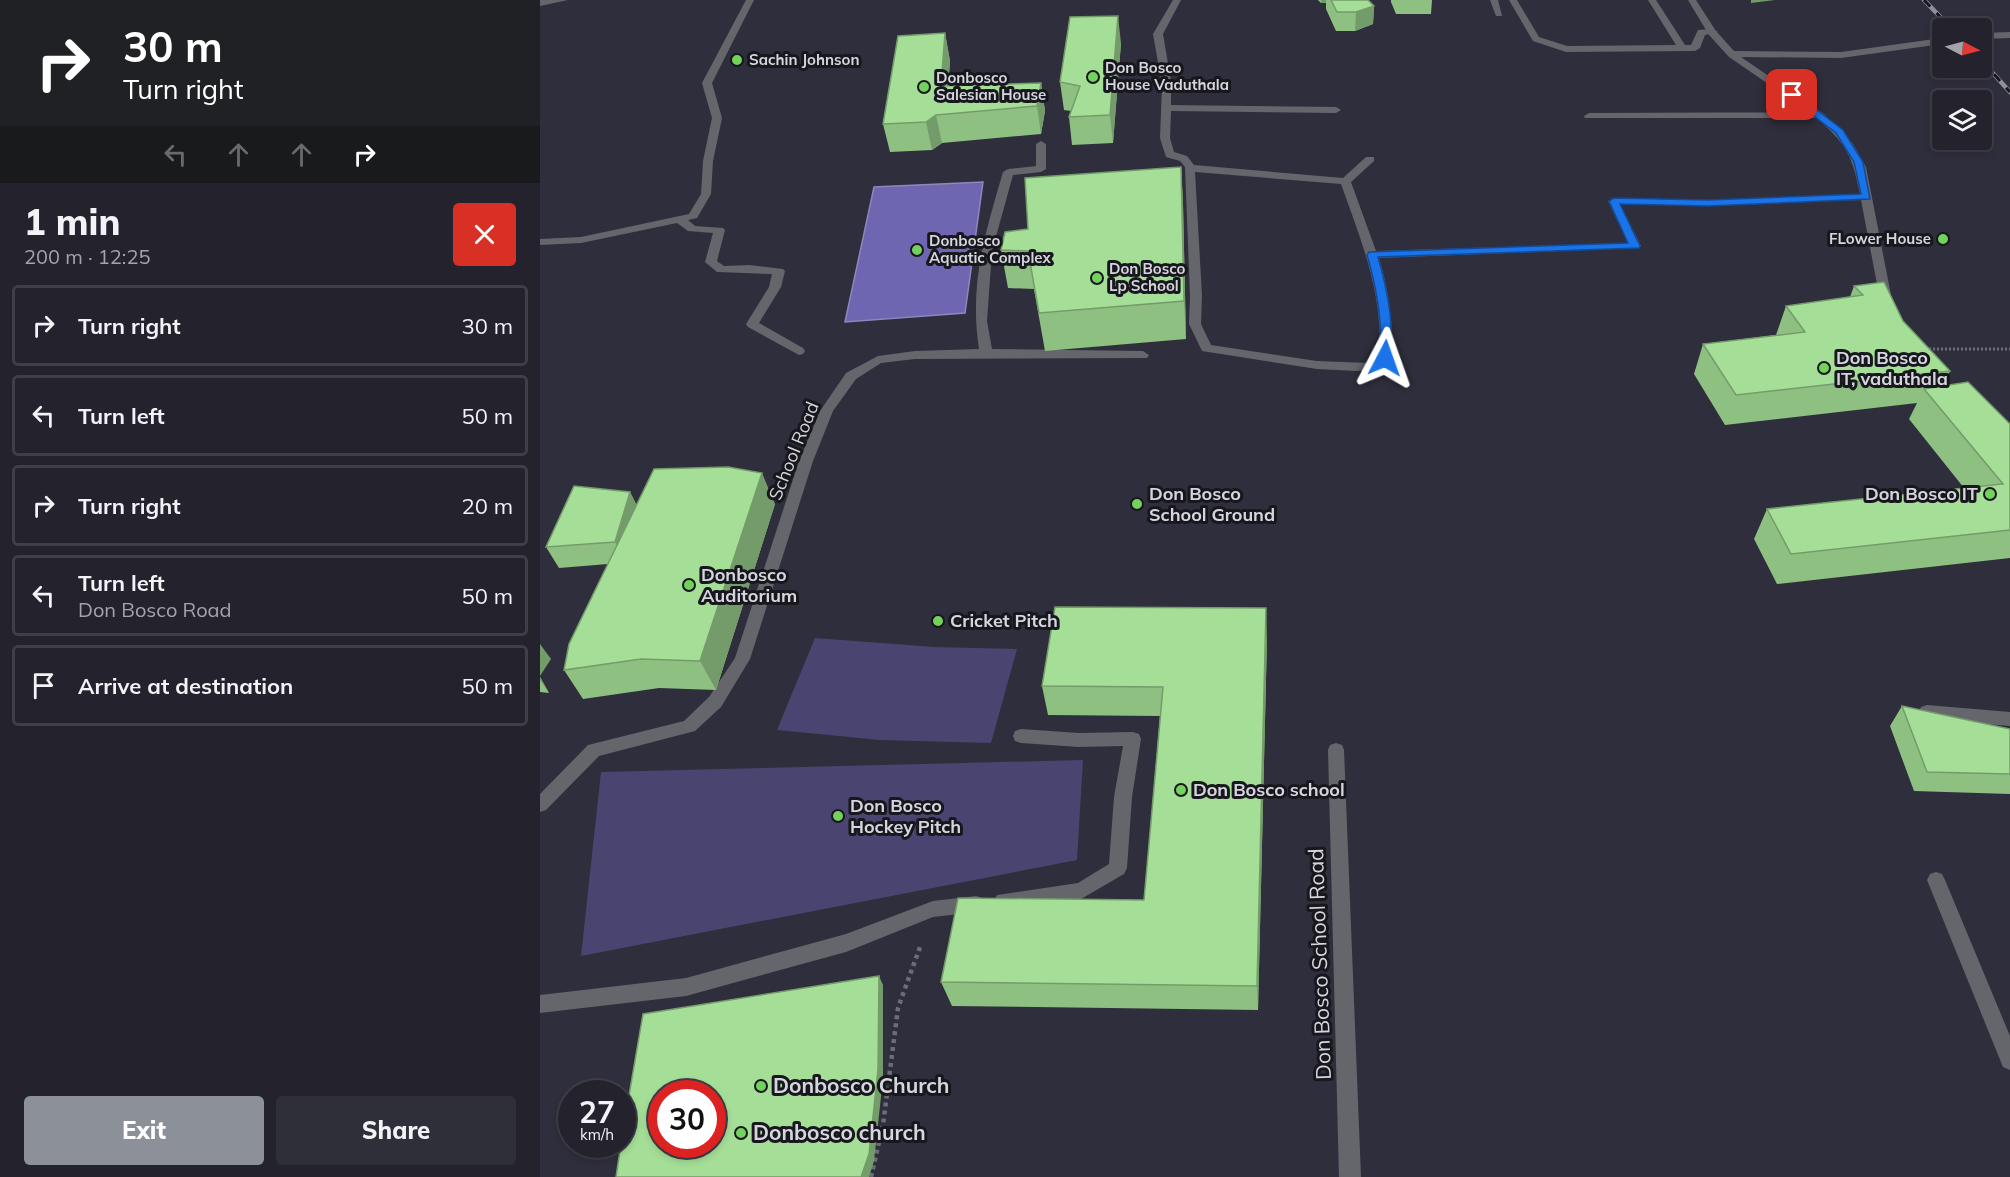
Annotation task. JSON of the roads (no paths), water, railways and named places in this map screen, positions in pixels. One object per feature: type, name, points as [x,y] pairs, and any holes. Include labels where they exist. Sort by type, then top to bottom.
[{"type":"street","points":[[540,3],[564,0]]},
{"type":"street","points":[[540,242],[581,240],[693,216],[706,194],[708,161],[717,118],[707,83],[750,0]]},
{"type":"street","points":[[1177,0],[1158,34],[1162,43],[1161,57],[1165,63],[1167,88],[1165,145],[1170,155],[1180,155],[1190,163],[1196,296],[1195,324],[1206,348],[1317,365],[1371,367],[1385,358],[1388,332],[1382,288],[1345,181]]},
{"type":"street","points":[[1494,0],[1499,14]]},
{"type":"street","points":[[1514,0],[1536,39],[1566,50],[1695,48],[1701,32],[1713,32]]},
{"type":"street","points":[[1652,0],[1682,48]]},
{"type":"street","points":[[1692,0],[1701,17],[1738,60],[1792,95],[1839,132],[1859,162],[1867,197],[1878,272],[1903,350]]},
{"type":"street","points":[[1992,36],[2010,35]]},
{"type":"street","points":[[1732,54],[1841,55],[1932,42]]},
{"type":"street","points":[[1165,108],[1336,110]]},
{"type":"street","points":[[1589,116],[1818,115]]},
{"type":"street","points":[[986,353],[981,321],[986,251],[998,201],[1008,172],[1041,169],[1041,144]]},
{"type":"street","points":[[1191,168],[1345,181],[1370,159]]},
{"type":"street","points":[[1372,255],[1635,246],[1614,201],[1708,203],[1867,197]]},
{"type":"street","points":[[679,219],[692,229],[719,230],[711,262],[721,270],[749,268],[779,271],[775,287],[752,324],[799,351]]},
{"type":"street","name":"School Road","points":[[540,805],[594,750],[689,726],[715,702],[742,658],[806,461],[827,411],[851,376],[879,360],[915,355],[986,353],[1143,355]]},
{"type":"street","points":[[1927,711],[2010,719]]},
{"type":"street","points":[[540,1004],[686,987],[846,943],[933,909],[1081,891],[1118,868],[1123,797],[1132,739],[1079,740],[1021,736]]},
{"type":"street","name":"Don Bosco School Road","points":[[1336,750],[1350,1177]]},
{"type":"street","points":[[1936,880],[2010,1060]]},
{"type":"railway","points":[[1924,0],[1941,18]]},
{"type":"railway","points":[[1992,72],[2010,92]]},
{"type":"place","name":"Sachin Johnson","points":[[737,60]]},
{"type":"place","name":"Don Bosco House Vaduthala","points":[[1093,77]]},
{"type":"place","name":"Donbosco Salesian House","points":[[924,87]]},
{"type":"place","name":"FLower House","points":[[1943,239]]},
{"type":"place","name":"Donbosco Aquatic Complex","points":[[917,250]]},
{"type":"place","name":"Don Bosco Lp School","points":[[1097,278]]},
{"type":"place","name":"Don Bosco IT, vaduthala","points":[[1824,368]]},
{"type":"place","name":"Don Bosco IT","points":[[1990,494]]},
{"type":"place","name":"Don Bosco School Ground","points":[[1137,504]]},
{"type":"place","name":"Donbosco Auditorium","points":[[689,585]]},
{"type":"place","name":"Cricket Pitch","points":[[938,621]]},
{"type":"place","name":"Don Bosco school","points":[[1181,790]]},
{"type":"place","name":"Don Bosco Hockey Pitch","points":[[838,816]]},
{"type":"place","name":"Donbosco Church","points":[[761,1086]]},
{"type":"place","name":"Donbosco church","points":[[741,1133]]}]
